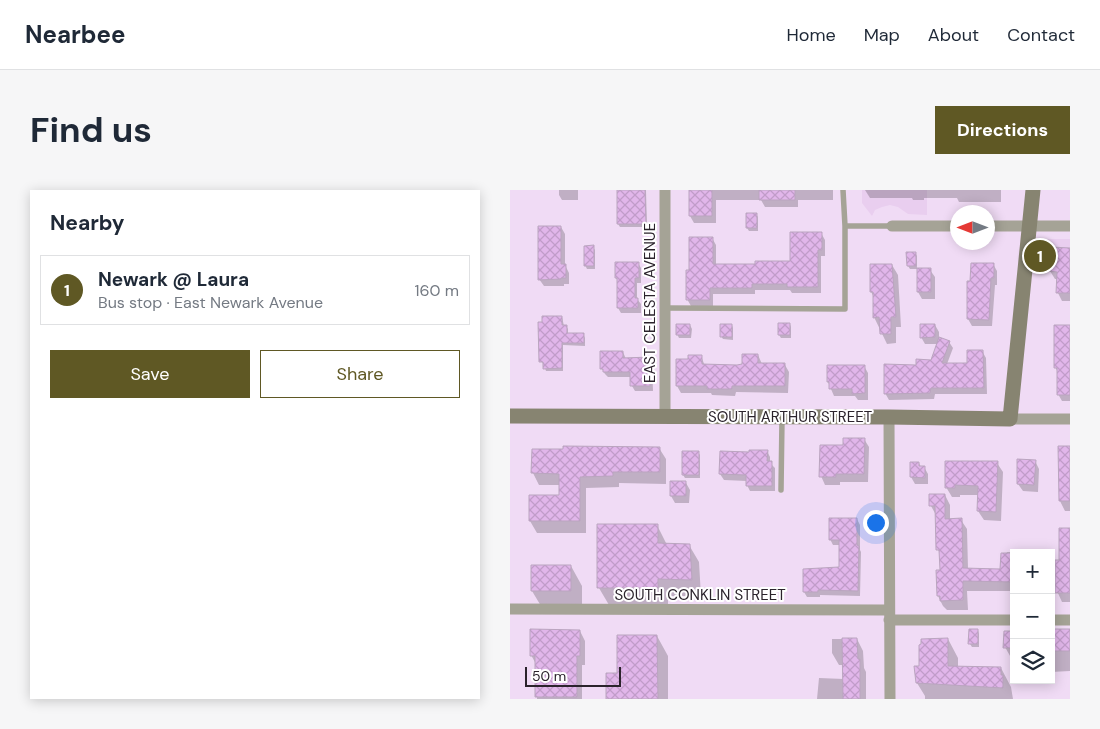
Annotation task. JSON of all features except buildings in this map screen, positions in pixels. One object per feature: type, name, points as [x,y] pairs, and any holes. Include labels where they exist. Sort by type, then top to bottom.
[{"type":"main road","points":[[1010,419],[1033,190]]},
{"type":"main road","name":"SOUTH ARTHUR STREET","points":[[510,416],[782,416],[1010,419]]},
{"type":"street","name":"EAST CELESTA AVENUE","points":[[665,190],[665,416]]},
{"type":"street","points":[[892,226],[950,226]]},
{"type":"street","points":[[995,226],[1070,226]]},
{"type":"street","points":[[889,417],[890,699]]},
{"type":"street","name":"SOUTH ARTHUR STREET","points":[[1010,419],[1070,419]]},
{"type":"street","name":"SOUTH CONKLIN STREET","points":[[510,610],[889,615],[1010,620]]},
{"type":"street","points":[[1055,620],[1070,620]]},
{"type":"lane","points":[[666,308],[845,309],[843,190]]},
{"type":"lane","points":[[845,226],[892,226]]},
{"type":"lane","points":[[781,490],[782,416]]},
{"type":"shaded area","points":[[862,190],[927,190],[927,215],[908,214],[898,207],[890,205],[875,210],[872,216],[862,203]]},
{"type":"shaded area","points":[[1046,239],[1070,239],[1070,272],[1039,272],[1042,243]]},
{"type":"place","name":"Newark @ Laura","points":[[1040,256]]}]
